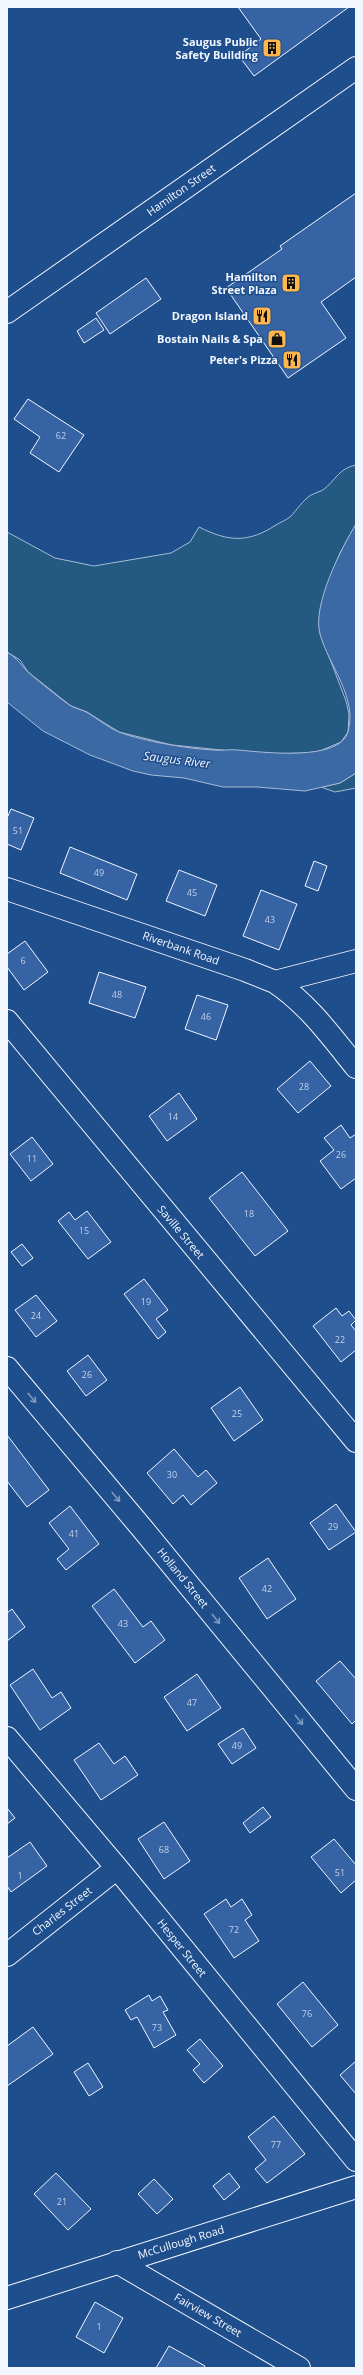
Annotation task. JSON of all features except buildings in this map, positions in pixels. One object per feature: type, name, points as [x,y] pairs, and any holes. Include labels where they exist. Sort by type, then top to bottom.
[{"type":"street","name":"Hamilton Street","points":[[7,312],[356,68]]},
{"type":"street","name":"Riverbank Road","points":[[7,889],[245,970],[275,982],[294,995],[319,1020],[356,1067]]},
{"type":"street","points":[[275,982],[356,961]]},
{"type":"street","name":"Saville Street","points":[[7,1021],[356,1441]]},
{"type":"street","name":"Holland Street","points":[[7,1368],[356,1789]]},
{"type":"street","name":"Hesper Street","points":[[7,1738],[117,1868],[356,2160]]},
{"type":"street","name":"Charles Street","points":[[7,1955],[117,1868]]},
{"type":"street","name":"McCullough Road","points":[[7,2298],[356,2187]]},
{"type":"street","name":"Fairview Street","points":[[117,2262],[299,2368]]},
{"type":"shaded area","points":[[356,465],[356,524],[340,553],[328,583],[320,633],[346,701],[349,714],[348,732],[341,742],[320,751],[308,753],[261,754],[172,745],[119,732],[87,712],[71,706],[28,672],[20,660],[7,652],[7,532],[55,558],[94,566],[171,553],[190,542],[199,527],[220,536],[229,538],[247,537],[266,531],[290,517],[308,497],[323,490],[345,469]]},
{"type":"shaded area","points":[[356,773],[356,788],[335,792],[321,787],[340,783]]},
{"type":"water","name":"Saugus River","points":[[356,524],[356,773],[340,783],[305,791],[257,787],[223,787],[184,778],[151,775],[133,771],[90,755],[43,731],[7,702],[7,652],[28,672],[67,703],[88,713],[115,730],[129,735],[166,744],[217,750],[299,753],[331,748],[342,741],[348,732],[350,719],[346,694],[320,634],[320,608],[329,578]]},
{"type":"place","name":"Saugus Public Safety Building","points":[[272,48]]},
{"type":"place","name":"Hamilton Street Plaza","points":[[291,283]]},
{"type":"place","name":"Dragon Island","points":[[262,316]]},
{"type":"place","name":"Bostain Nails & Spa","points":[[277,339]]},
{"type":"place","name":"Peter's Pizza","points":[[292,360]]}]
